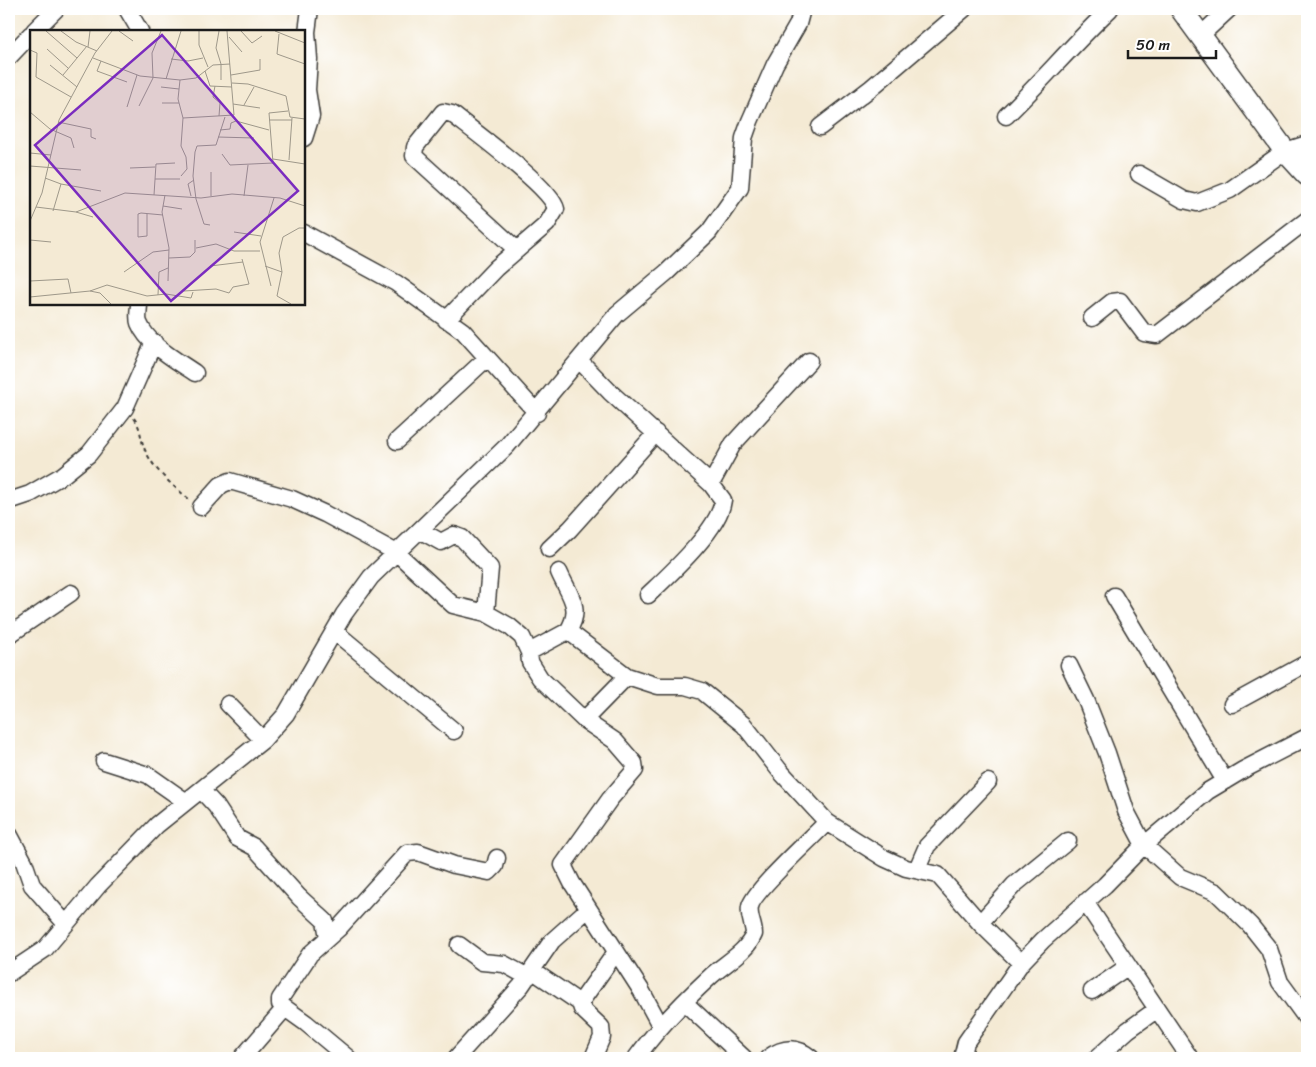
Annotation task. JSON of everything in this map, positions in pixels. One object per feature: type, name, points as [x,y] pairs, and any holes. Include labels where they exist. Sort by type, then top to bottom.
[{"type":"main road","points":[[1181,9],[1285,151],[1307,175]]},
{"type":"street","points":[[34,30],[56,9]]},
{"type":"street","points":[[127,9],[139,30]]},
{"type":"street","points":[[305,135],[311,116],[307,90],[309,59],[307,32],[310,9]]},
{"type":"street","points":[[9,973],[45,948],[65,923],[157,825],[263,740],[296,699],[334,631],[366,583],[507,446],[537,413],[617,314],[667,272],[709,232],[736,195],[742,182],[744,138],[775,64],[798,24],[802,9]]},
{"type":"street","points":[[820,127],[871,88],[964,9]]},
{"type":"street","points":[[1006,116],[1050,74],[1076,42],[1110,9]]},
{"type":"street","points":[[1201,35],[1229,9]]},
{"type":"street","points":[[9,57],[30,34]]},
{"type":"street","points":[[446,320],[496,268],[517,250],[547,224],[556,212],[556,204],[525,172],[452,114],[443,112],[415,147],[414,156],[517,250]]},
{"type":"street","points":[[1139,174],[1184,200],[1197,203],[1230,190],[1285,151],[1307,144]]},
{"type":"street","points":[[1092,318],[1112,302],[1120,301],[1144,333],[1157,334],[1307,220]]},
{"type":"street","points":[[305,234],[396,283],[462,331],[537,413]]},
{"type":"street","points":[[139,305],[138,322],[154,342],[194,373]]},
{"type":"street","points":[[9,501],[30,494],[80,463],[125,408],[154,342]]},
{"type":"street","points":[[397,441],[487,358]]},
{"type":"street","points":[[579,360],[610,392],[711,484],[723,500],[715,519],[702,538],[678,566],[648,595]]},
{"type":"street","points":[[711,484],[733,444],[808,361]]},
{"type":"street","points":[[549,550],[656,433]]},
{"type":"street","points":[[201,507],[221,485],[230,481],[307,505],[397,553],[453,605],[496,617],[522,637],[529,652],[530,662],[540,678],[584,720],[608,735],[635,766],[635,770],[564,862],[564,867],[661,1027]]},
{"type":"street","points":[[421,531],[441,542],[454,535],[462,538],[490,568],[486,613]]},
{"type":"street","points":[[529,652],[568,631],[575,620],[576,611],[559,572]]},
{"type":"street","points":[[9,635],[71,593]]},
{"type":"street","points":[[1114,596],[1226,781]]},
{"type":"street","points":[[334,631],[454,731]]},
{"type":"street","points":[[568,631],[627,676],[658,686],[685,686],[702,691],[744,725],[780,771],[827,822],[884,858],[906,868],[938,875],[980,923],[1021,963]]},
{"type":"street","points":[[1232,704],[1307,663]]},
{"type":"street","points":[[1069,664],[1086,700],[1126,811],[1144,845],[1180,877],[1216,892],[1250,925],[1269,949],[1280,982],[1307,1019]]},
{"type":"street","points":[[584,720],[627,676]]},
{"type":"street","points":[[228,704],[263,740]]},
{"type":"street","points":[[962,1058],[966,1042],[1021,963],[1105,885],[1144,845],[1193,803],[1226,781],[1307,738]]},
{"type":"street","points":[[104,761],[148,775],[185,801]]},
{"type":"street","points":[[917,869],[928,846],[988,782]]},
{"type":"street","points":[[201,790],[216,806],[237,838],[254,847],[299,897],[325,921],[328,937]]},
{"type":"street","points":[[636,1058],[661,1027],[712,975],[743,950],[754,934],[750,912],[752,901],[772,877],[827,822]]},
{"type":"street","points":[[9,834],[24,862],[32,885],[65,923]]},
{"type":"street","points":[[980,923],[1014,885],[1068,841]]},
{"type":"street","points":[[348,1058],[279,1002],[310,954],[344,923],[407,853],[418,852],[454,865],[489,872],[495,866],[497,858]]},
{"type":"street","points":[[1085,902],[1190,1058]]},
{"type":"street","points":[[456,1058],[530,974],[552,941],[588,909]]},
{"type":"street","points":[[458,945],[482,962],[504,964],[530,974],[580,1003],[582,1010],[601,1027],[602,1037],[593,1058]]},
{"type":"street","points":[[580,1003],[616,952]]},
{"type":"street","points":[[1092,991],[1127,967]]},
{"type":"street","points":[[685,1003],[744,1058]]},
{"type":"street","points":[[242,1058],[285,1008]]},
{"type":"street","points":[[1097,1058],[1128,1030],[1156,1010]]},
{"type":"street","points":[[768,1058],[781,1050],[790,1048],[806,1053],[812,1058]]},
{"type":"path","points":[[125,408],[137,422],[146,453],[155,466],[178,490],[201,507]]}]
